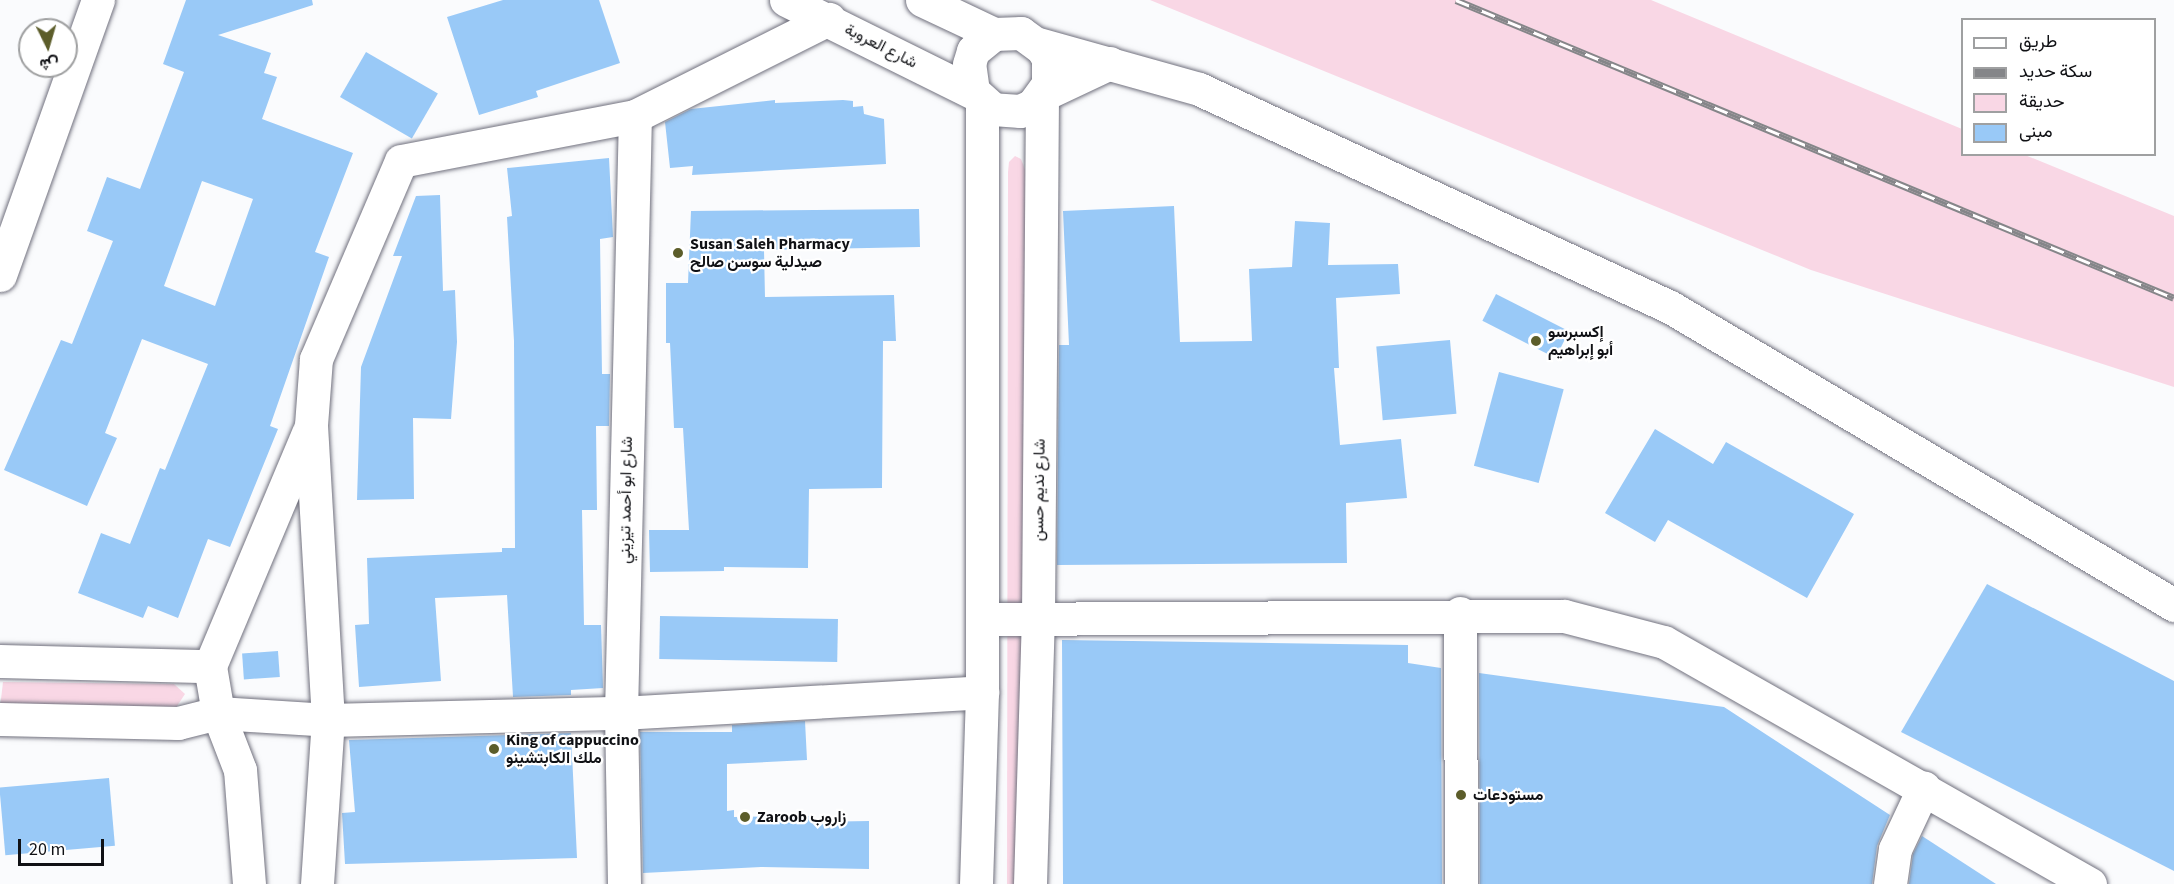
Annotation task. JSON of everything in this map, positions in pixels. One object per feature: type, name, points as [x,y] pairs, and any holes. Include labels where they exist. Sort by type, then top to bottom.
[{"type":"street","points":[[0,275],[98,0]]},
{"type":"street","name":"شارع العروبة","points":[[786,0],[829,19],[1006,112],[1033,105],[1042,95],[1110,63]]},
{"type":"street","points":[[922,0],[994,34],[1021,33],[1038,44],[1199,89],[1670,308],[2174,605]]},
{"type":"street","points":[[317,884],[328,720],[311,425],[316,359],[401,161],[635,116],[829,19]]},
{"type":"street","points":[[976,884],[982,692],[978,98],[969,64],[974,51],[994,34]]},
{"type":"street","points":[[1038,44],[1050,72],[1042,95]]},
{"type":"street","name":"شارع نديم حسن","points":[[1030,884],[1038,617],[1042,95]]},
{"type":"street","name":"شارع ابو أحمد تيزيني","points":[[624,884],[621,713],[635,116]]},
{"type":"street","points":[[249,884],[240,770],[218,713],[210,666],[311,425]]},
{"type":"street","points":[[982,619],[1460,613],[1564,616],[1664,642],[1924,787],[2090,884]]},
{"type":"street","points":[[1460,613],[1461,884]]},
{"type":"street","points":[[0,662],[210,666]]},
{"type":"street","points":[[0,719],[178,723],[218,713],[328,720],[621,713],[982,692]]},
{"type":"street","points":[[1890,884],[1895,849],[1924,787]]},
{"type":"green space","points":[[1150,0],[1651,0],[1961,129],[1961,156],[2027,156],[2174,216],[2174,387],[1811,270]]},
{"type":"green space","points":[[1015,156],[1021,159],[1026,172],[1024,884],[1007,884],[1008,172],[1009,162]]},
{"type":"green space","points":[[3,682],[174,684],[185,694],[175,709],[0,708]]},
{"type":"building","points":[[186,0],[312,0],[313,5],[218,35],[271,53],[264,73],[277,77],[262,119],[353,153],[315,252],[329,257],[270,426],[278,429],[230,547],[208,539],[178,618],[148,606],[143,618],[78,593],[101,533],[130,544],[160,468],[165,470],[208,364],[142,339],[105,433],[117,438],[87,506],[4,470],[61,340],[72,344],[113,241],[87,231],[107,177],[140,189],[184,72],[163,64]],"holes":[[[202,181],[253,199],[215,306],[164,286]]]},
{"type":"building","points":[[503,0],[599,0],[620,63],[536,91],[538,97],[479,115],[447,17]]},
{"type":"building","points":[[366,52],[438,94],[412,139],[340,97]]},
{"type":"building","points":[[775,100],[775,103],[843,100],[853,101],[853,107],[863,106],[864,114],[884,119],[886,164],[692,175],[693,166],[670,168],[665,122],[691,109]]},
{"type":"building","points":[[609,158],[613,237],[600,239],[602,374],[610,374],[609,426],[596,426],[597,510],[582,510],[584,625],[601,625],[603,688],[571,690],[571,695],[513,697],[507,595],[435,598],[441,681],[359,687],[355,625],[369,624],[367,558],[502,552],[502,548],[515,548],[514,341],[507,217],[512,216],[507,168]]},
{"type":"building","points":[[440,195],[443,291],[455,290],[457,342],[451,419],[413,418],[414,499],[357,500],[361,367],[402,256],[393,256],[416,196]]},
{"type":"building","points":[[1174,206],[1180,342],[1252,341],[1249,269],[1292,267],[1295,221],[1330,223],[1328,265],[1398,264],[1400,294],[1336,298],[1339,368],[1334,368],[1340,445],[1401,439],[1407,498],[1346,503],[1347,563],[1057,565],[1059,345],[1069,345],[1063,211]]},
{"type":"building","points":[[919,209],[920,247],[764,250],[765,297],[894,295],[896,341],[883,341],[882,488],[809,489],[808,568],[724,567],[724,571],[650,572],[649,530],[689,530],[683,428],[674,428],[670,343],[666,343],[666,283],[688,283],[691,211]]},
{"type":"building","points":[[1496,294],[1569,331],[1555,358],[1482,321]]},
{"type":"building","points":[[1450,340],[1456,414],[1383,420],[1376,346]]},
{"type":"building","points":[[1499,372],[1564,389],[1539,483],[1474,466]]},
{"type":"building","points":[[1655,429],[1713,464],[1726,442],[1854,514],[1807,598],[1668,520],[1655,542],[1605,513]]},
{"type":"building","points":[[1987,584],[2174,681],[2174,871],[1901,732]]},
{"type":"building","points":[[660,616],[838,619],[837,662],[659,659]]},
{"type":"building","points":[[1062,640],[1408,645],[1408,663],[1441,668],[1442,884],[1063,884]]},
{"type":"building","points":[[278,651],[280,677],[244,679],[242,654]]},
{"type":"building","points":[[1479,673],[1724,707],[1890,815],[1877,846],[1872,884],[1480,884]]},
{"type":"building","points":[[805,721],[807,760],[727,764],[727,811],[734,810],[734,817],[812,816],[812,822],[869,821],[869,869],[761,867],[643,873],[640,732],[732,732],[732,725]]},
{"type":"building","points":[[571,733],[577,858],[345,864],[342,813],[355,812],[349,740]]},
{"type":"building","points":[[109,778],[115,846],[5,855],[0,788]]},
{"type":"building","points":[[1922,836],[1996,884],[1909,884],[1913,854]]},
{"type":"railway","points":[[1456,0],[2174,298]]},
{"type":"place","name":"Susan Saleh Pharmacy صيدلية سوسن صالح","points":[[678,253]]},
{"type":"place","name":"إكسبرسو أبو إبراهيم","points":[[1536,341]]},
{"type":"place","name":"King of cappuccino ملك الكابتشينو","points":[[494,749]]},
{"type":"place","name":"مستودعات","points":[[1461,795]]},
{"type":"place","name":"Zaroob زاروب","points":[[745,817]]}]
